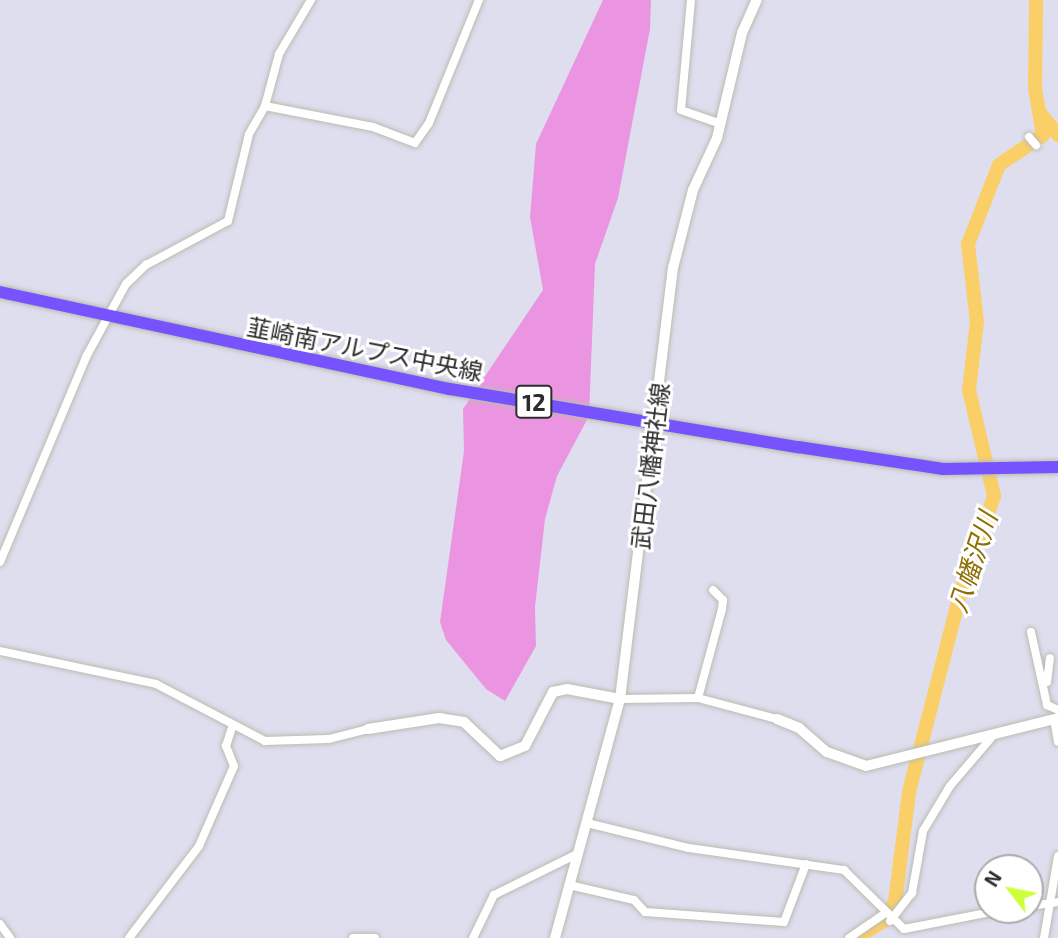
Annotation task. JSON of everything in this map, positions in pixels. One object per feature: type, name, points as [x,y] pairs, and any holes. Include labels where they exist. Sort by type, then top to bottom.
[{"type":"main road","name":"武田八幡神社線","points":[[555,938],[620,699],[657,422],[673,268],[693,190],[722,124],[742,33],[757,0]]},
{"type":"main road","name":"韮崎南アルプス中央線","points":[[0,292],[110,318],[450,389],[961,470],[1058,467]]},
{"type":"main road","points":[[368,729],[439,718],[464,722],[500,756],[525,746],[553,692],[567,689],[620,699]]},
{"type":"main road","points":[[777,719],[855,764],[883,766],[991,738],[1057,716]]},
{"type":"street","points":[[0,562],[86,357],[135,273],[228,221],[249,134],[265,106],[279,54],[311,0]]},
{"type":"street","points":[[265,106],[373,127],[415,143],[429,123],[478,0]]},
{"type":"street","points":[[691,0],[681,110],[722,124]]},
{"type":"street","points":[[1029,137],[1036,145]]},
{"type":"street","points":[[698,698],[722,609],[723,600],[713,590]]},
{"type":"street","points":[[1031,632],[1047,705],[1057,716],[1058,741]]},
{"type":"street","points":[[0,651],[156,684],[232,727],[275,741],[329,739],[368,729]]},
{"type":"street","points":[[1045,694],[1050,658]]},
{"type":"street","points":[[620,699],[698,698],[777,719]]},
{"type":"street","points":[[128,938],[199,846],[234,766],[226,746],[232,727]]},
{"type":"street","points":[[849,938],[887,917],[912,893],[923,831],[950,786],[991,738]]},
{"type":"street","points":[[587,823],[689,848],[806,864],[853,875],[887,917],[913,928],[974,916]]},
{"type":"street","points":[[473,938],[494,894],[577,854]]},
{"type":"street","points":[[1044,938],[1054,902],[1058,856]]},
{"type":"street","points":[[569,885],[634,900],[645,912],[784,922],[806,864]]},
{"type":"street","points":[[0,924],[10,938]]},
{"type":"street","points":[[353,938],[375,938]]},
{"type":"shaded area","points":[[603,0],[651,0],[650,29],[618,198],[595,264],[589,416],[557,476],[545,519],[535,607],[536,646],[505,701],[486,689],[446,640],[440,622],[464,451],[463,409],[543,290],[530,217],[536,144]]},
{"type":"waterway","name":"八幡沢川","points":[[857,938],[882,922],[895,902],[909,792],[960,595],[994,496],[969,390],[977,322],[968,244],[999,165],[1043,135],[1035,88],[1036,0]]},
{"type":"waterway","points":[[1039,112],[1058,135]]}]
